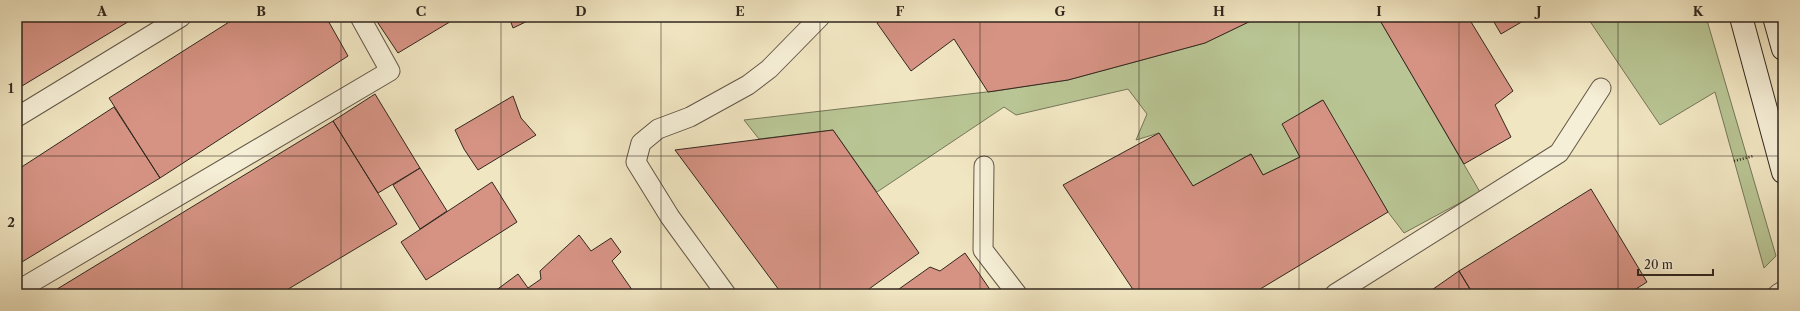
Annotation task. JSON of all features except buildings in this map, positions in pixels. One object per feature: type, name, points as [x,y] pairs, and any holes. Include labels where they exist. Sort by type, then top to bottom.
[{"type":"main road","points":[[1741,17],[1783,172]]},
{"type":"main road","points":[[1774,17],[1783,49]]},
{"type":"street","points":[[17,117],[181,17]]},
{"type":"street","points":[[17,291],[390,71],[360,17]]},
{"type":"street","points":[[726,294],[670,217],[636,162],[640,143],[658,129],[690,117],[748,85],[769,69],[820,17]]},
{"type":"street","points":[[1340,293],[1559,152],[1601,88]]},
{"type":"street","points":[[984,166],[983,250],[1016,294]]},
{"type":"street","points":[[1778,294],[1783,291]]},
{"type":"green space","points":[[1259,17],[1378,17],[1480,192],[1404,233],[1388,212],[1322,100],[1301,113],[1300,157],[1263,175],[1251,154],[1193,186],[1159,133],[1136,140],[1147,114],[1128,89],[1016,115],[1004,107],[877,192],[833,130],[759,139],[744,120],[995,91],[1068,80],[1205,43]]},
{"type":"green space","points":[[1587,17],[1706,17],[1776,256],[1764,268],[1715,92],[1660,125]]}]
